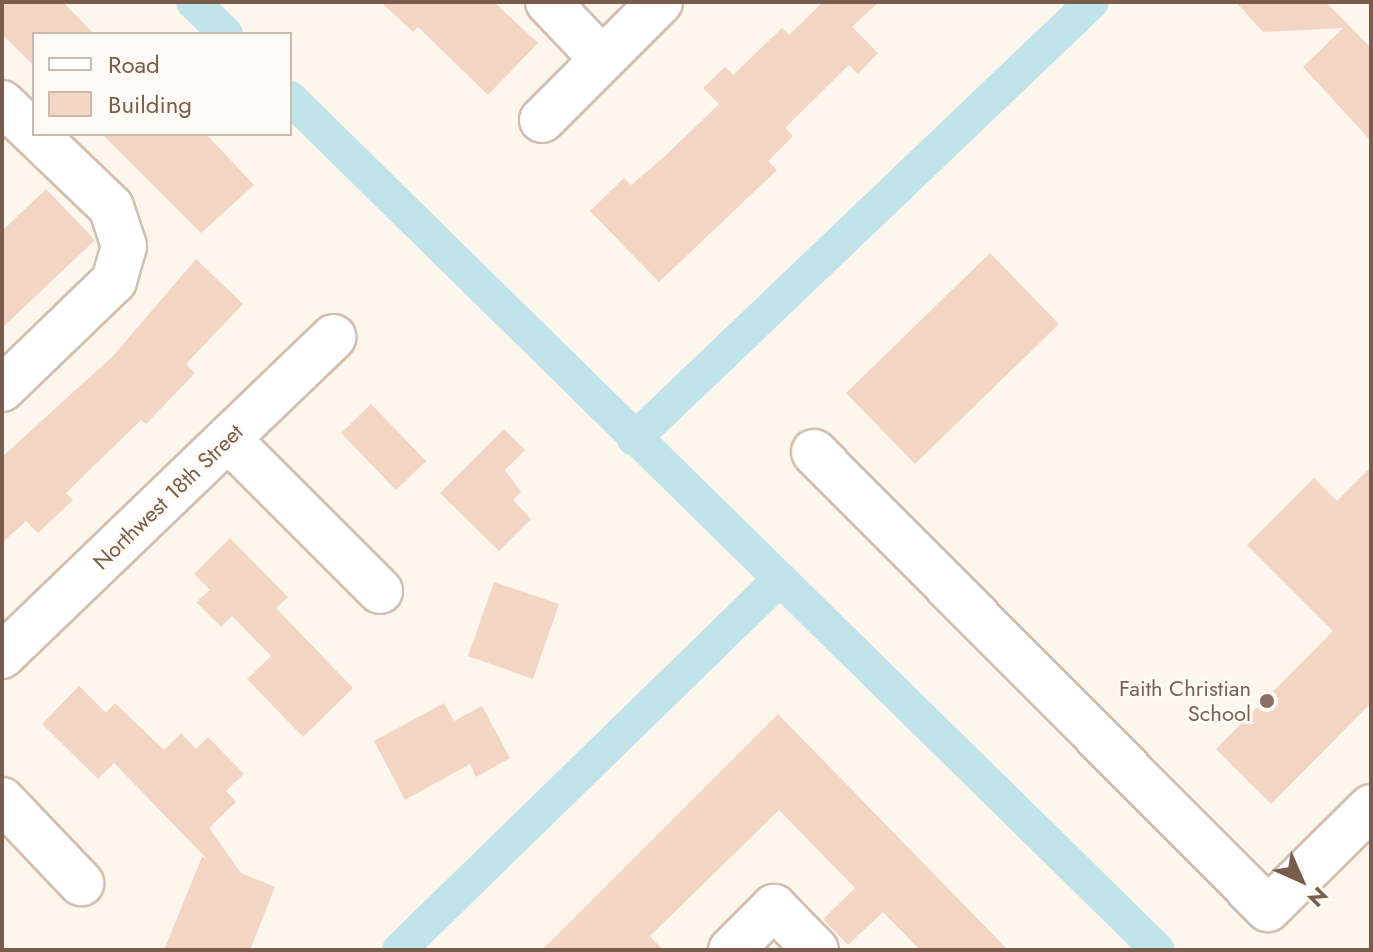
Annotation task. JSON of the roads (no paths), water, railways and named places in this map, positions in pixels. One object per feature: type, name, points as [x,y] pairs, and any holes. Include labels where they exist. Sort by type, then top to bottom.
[{"type":"street","points":[[548,2],[601,58]]},
{"type":"street","points":[[542,120],[660,2]]},
{"type":"street","points":[[2,103],[32,132]]},
{"type":"street","points":[[2,389],[114,281],[124,246],[111,207],[36,136]]},
{"type":"street","name":"Northwest 18th Street","points":[[2,656],[333,337]]},
{"type":"street","points":[[228,439],[380,591]]},
{"type":"street","points":[[814,452],[1268,909],[1371,807]]},
{"type":"street","points":[[2,800],[81,883]]},
{"type":"street","points":[[731,950],[774,907],[816,950]]},
{"type":"waterway","points":[[193,2],[224,32]]},
{"type":"waterway","points":[[634,439],[1092,2]]},
{"type":"waterway","points":[[292,100],[1158,950]]},
{"type":"waterway","points":[[399,950],[780,579]]},
{"type":"place","name":"Faith Christian School","points":[[1267,701]]}]
